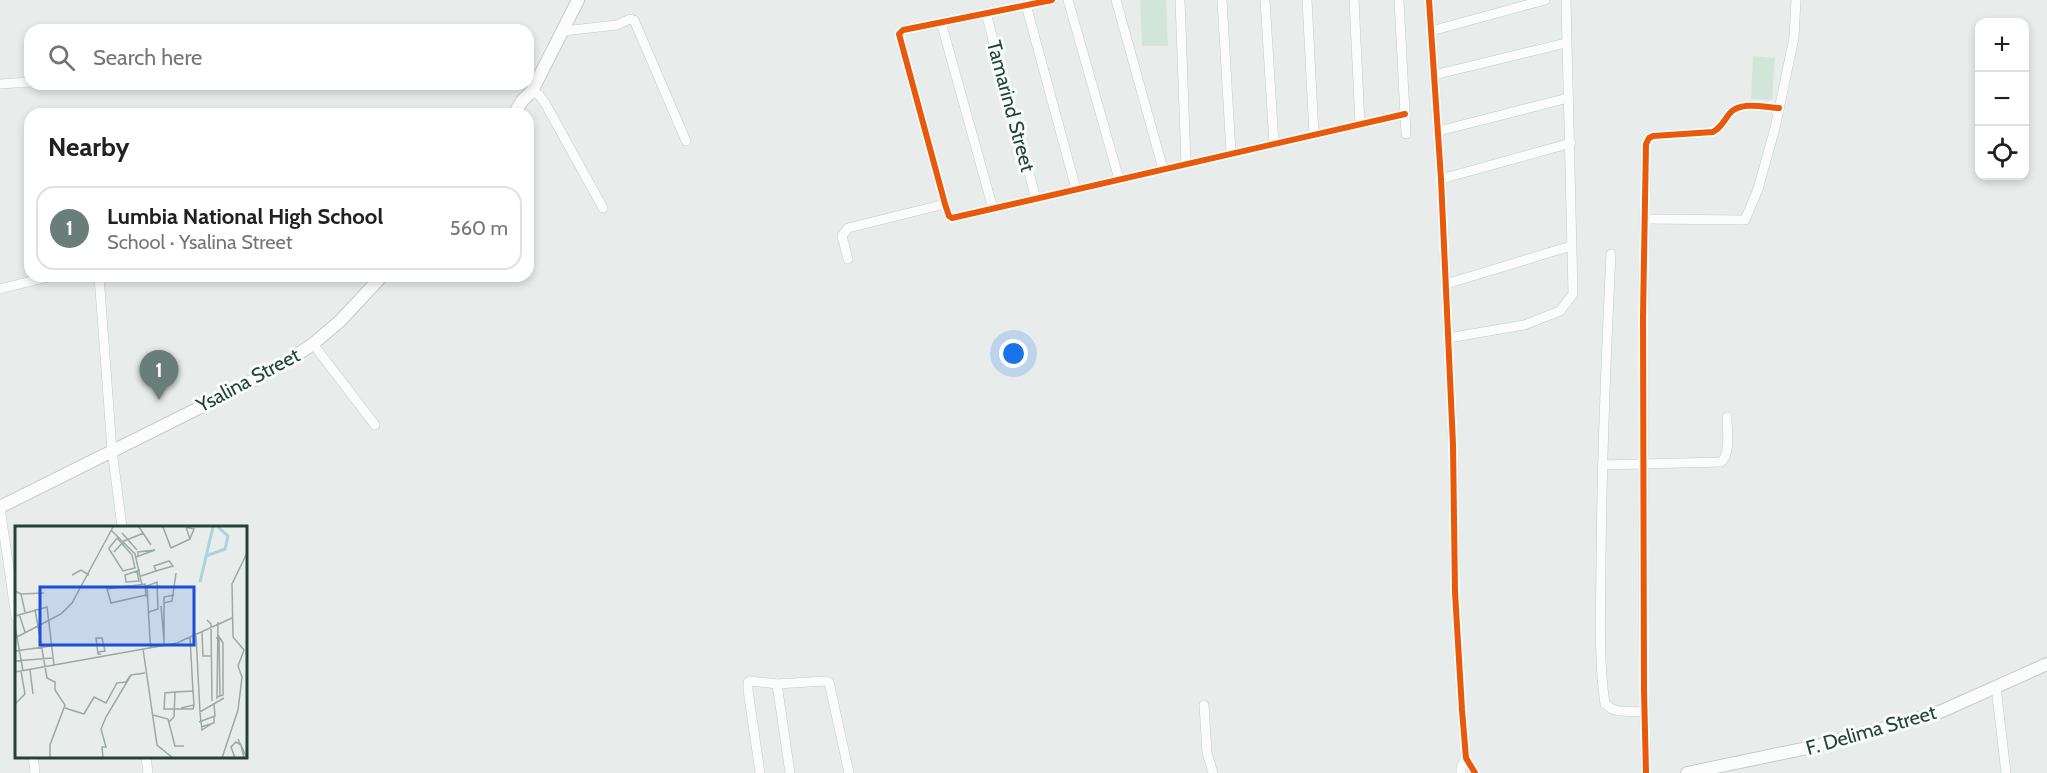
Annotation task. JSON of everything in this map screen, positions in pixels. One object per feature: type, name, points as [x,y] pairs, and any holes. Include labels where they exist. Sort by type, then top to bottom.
[{"type":"street","points":[[534,87],[578,0]]},
{"type":"street","points":[[1052,0],[903,30],[899,34],[945,204],[952,218],[1405,114]]},
{"type":"street","points":[[1068,0],[1119,179]]},
{"type":"street","points":[[1116,0],[1163,169]]},
{"type":"street","points":[[1180,0],[1186,164]]},
{"type":"street","points":[[1222,0],[1231,153]]},
{"type":"street","points":[[1264,0],[1274,144]]},
{"type":"street","points":[[1307,0],[1314,135]]},
{"type":"street","points":[[1354,0],[1360,124]]},
{"type":"street","points":[[1399,0],[1406,134]]},
{"type":"street","points":[[1430,0],[1453,445],[1455,591],[1466,758],[1475,773]]},
{"type":"street","points":[[1431,31],[1545,0]]},
{"type":"street","points":[[1448,338],[1524,325],[1560,311],[1573,294],[1566,0]]},
{"type":"street","points":[[1646,219],[1745,220],[1767,161],[1794,38],[1796,0]]},
{"type":"street","points":[[1026,5],[1076,189]]},
{"type":"street","name":"Tamarind Street","points":[[986,13],[1036,199]]},
{"type":"street","points":[[563,31],[617,26],[630,19],[634,20],[686,141]]},
{"type":"street","points":[[941,22],[993,209]]},
{"type":"street","points":[[1434,75],[1566,43]]},
{"type":"street","points":[[0,84],[24,82]]},
{"type":"street","points":[[518,108],[532,91],[539,95],[603,208]]},
{"type":"street","points":[[1438,131],[1568,98]]},
{"type":"street","points":[[1646,773],[1643,317],[1646,219],[1645,151],[1649,138],[1661,135],[1713,132],[1719,129],[1732,111],[1738,107],[1779,108]]},
{"type":"street","points":[[1441,179],[1571,143]]},
{"type":"street","points":[[848,259],[842,236],[848,228],[945,204]]},
{"type":"street","points":[[1446,284],[1571,246]]},
{"type":"street","points":[[1611,254],[1602,465],[1601,631],[1605,704],[1619,711],[1644,712]]},
{"type":"street","points":[[0,289],[28,282]]},
{"type":"street","points":[[99,282],[112,450],[122,526]]},
{"type":"street","name":"Ysalina Street","points":[[0,507],[243,386],[286,362],[313,344],[340,321],[376,282]]},
{"type":"street","points":[[313,344],[375,425]]},
{"type":"street","points":[[1602,465],[1721,462],[1725,459],[1727,450],[1727,417]]},
{"type":"street","points":[[0,507],[15,610]]},
{"type":"street","name":"F. Delima Street","points":[[1687,773],[1817,746],[1903,723],[1942,711],[2047,664]]},
{"type":"street","points":[[760,773],[747,685],[750,681],[777,684],[829,682],[849,773]]},
{"type":"street","points":[[777,684],[790,773]]},
{"type":"street","points":[[1996,687],[2006,773]]},
{"type":"street","points":[[1204,705],[1208,753],[1213,773]]},
{"type":"street","points":[[33,758],[35,773]]},
{"type":"street","points":[[146,758],[148,773]]},
{"type":"street","points":[[1461,773],[1461,767],[1466,758]]},
{"type":"green space","points":[[1140,0],[1166,0],[1168,46],[1142,46]]},
{"type":"green space","points":[[1753,56],[1775,58],[1772,100],[1751,99]]},
{"type":"cycle path","points":[[1052,0],[903,30],[899,34],[945,204],[952,218],[1405,114]]},
{"type":"cycle path","points":[[1429,0],[1441,179],[1453,445],[1455,592],[1462,710],[1466,758],[1475,773]]},
{"type":"cycle path","points":[[1646,773],[1643,317],[1646,144],[1653,136],[1713,132],[1721,126],[1730,113],[1740,107],[1779,108]]},
{"type":"place","name":"Lumbia National High School","points":[[159,400]]}]
